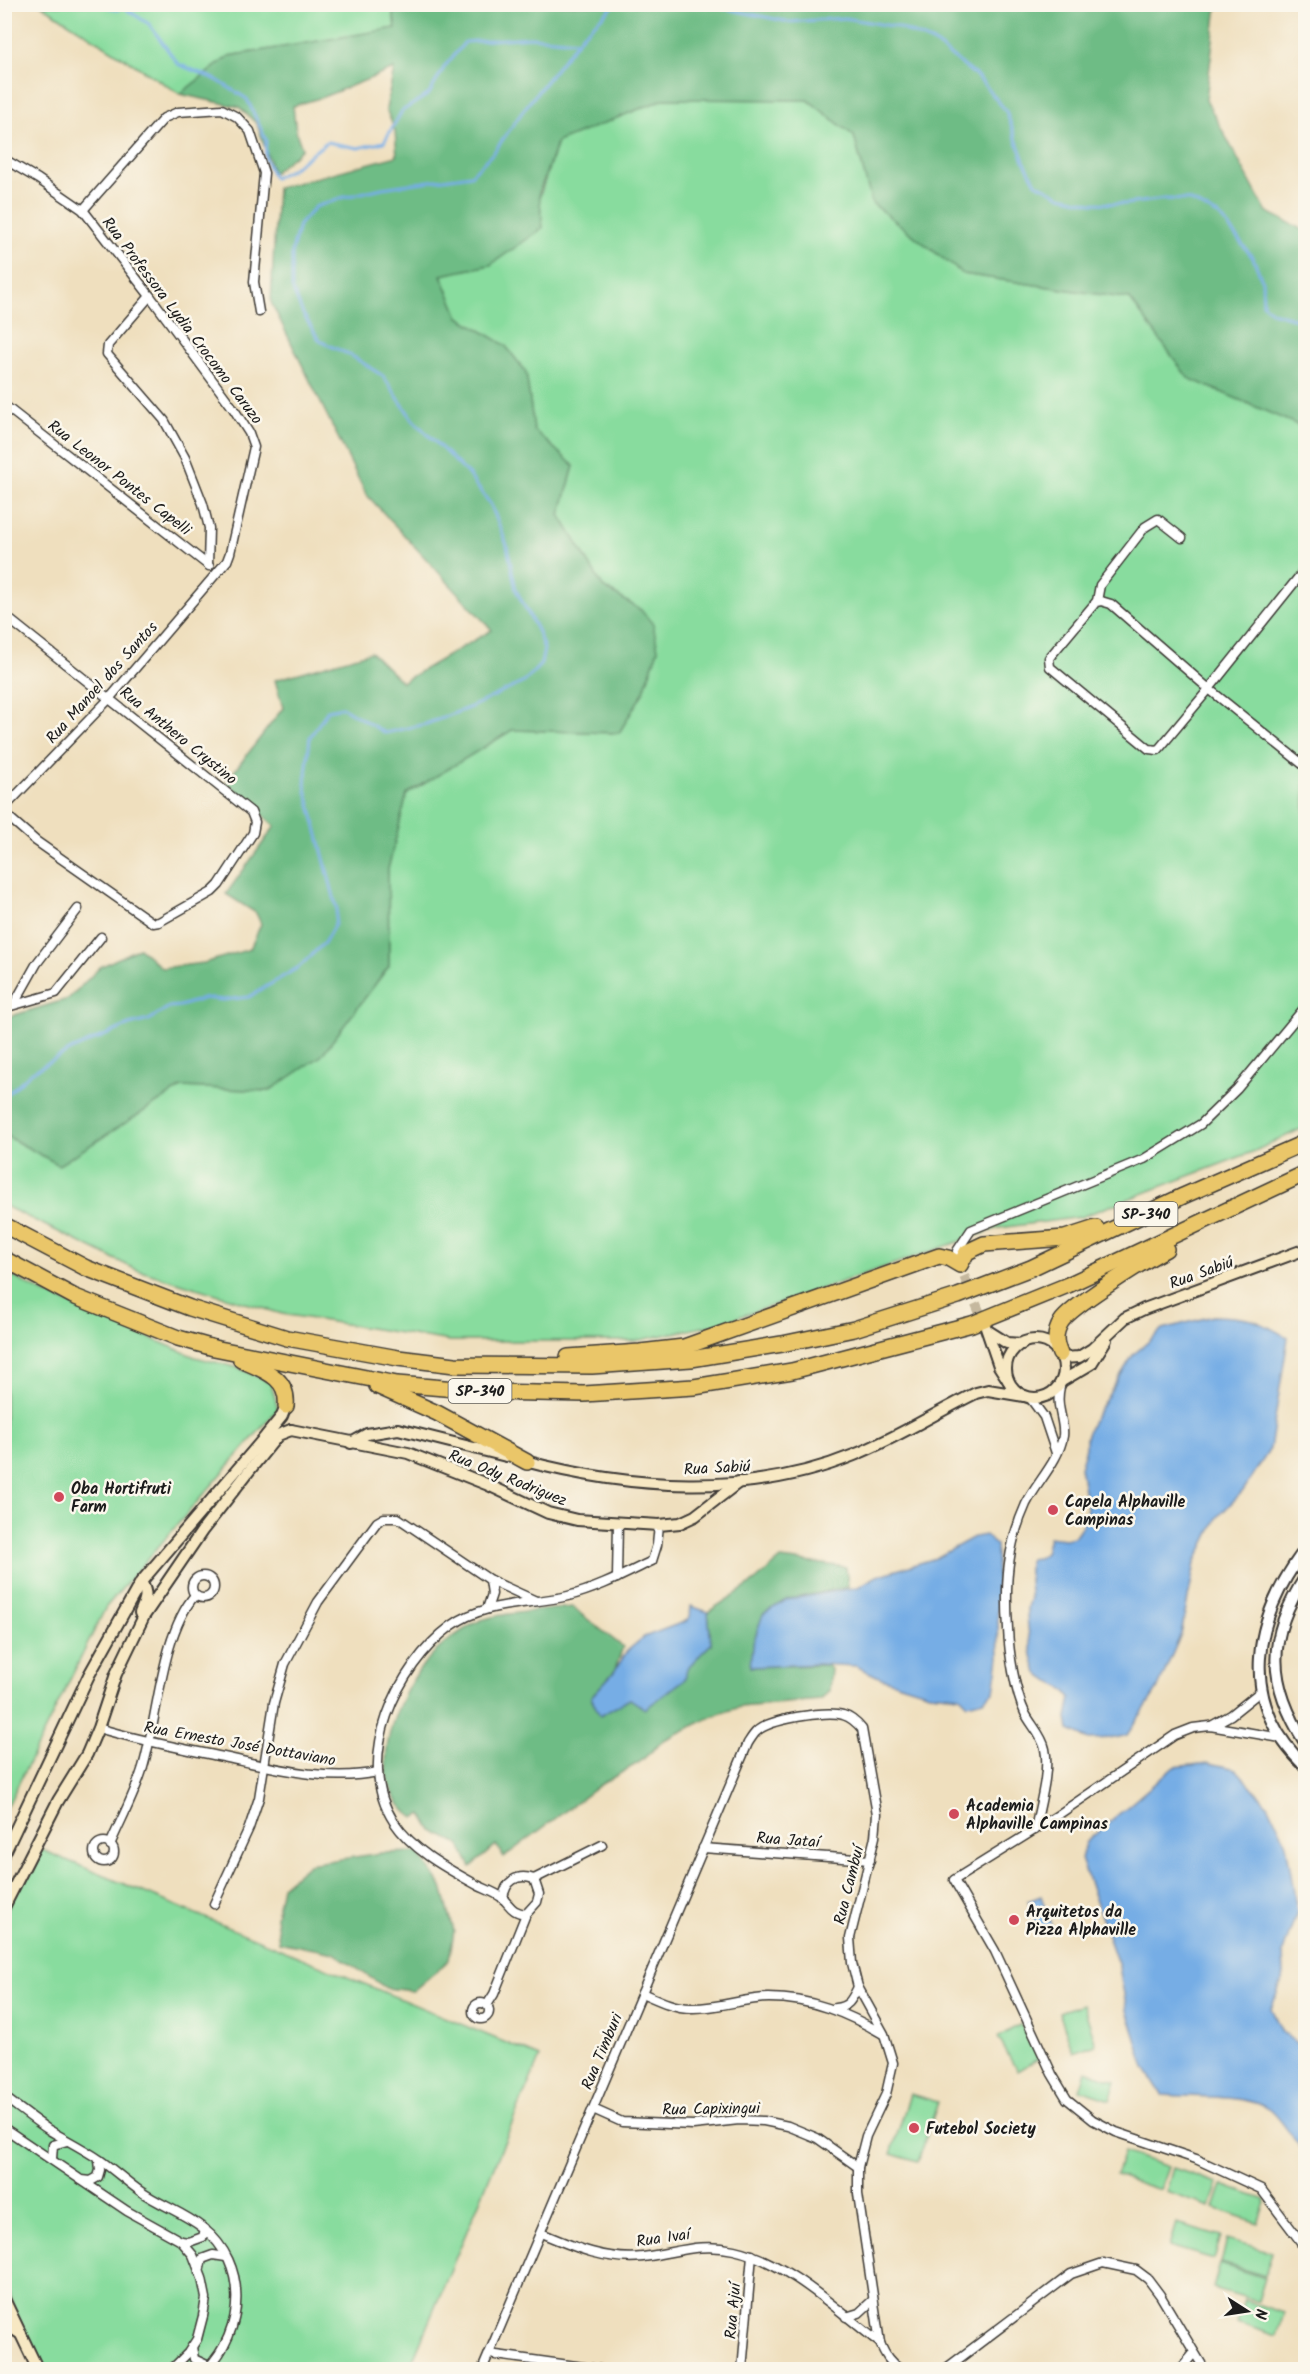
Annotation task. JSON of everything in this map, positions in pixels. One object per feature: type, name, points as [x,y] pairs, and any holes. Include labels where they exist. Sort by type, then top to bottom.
[{"type":"highway","name":"SP-340","points":[[4,1225],[86,1268],[190,1308],[287,1338],[398,1358],[455,1365],[592,1366],[691,1359],[854,1329],[958,1296],[1031,1268],[1183,1196],[1305,1142]]},
{"type":"highway","name":"SP-340","points":[[4,1258],[73,1296],[178,1338],[214,1348],[397,1384],[479,1391],[584,1394],[694,1387],[792,1371],[972,1324],[1068,1285],[1305,1173]]},
{"type":"highway","points":[[1061,1356],[1055,1340],[1057,1329],[1062,1320],[1077,1307],[1156,1255],[1291,1180]]},
{"type":"highway","points":[[512,1367],[583,1356],[684,1347],[928,1260],[939,1257],[948,1258],[962,1270],[967,1252],[984,1244],[1065,1238],[1183,1196]]},
{"type":"highway","points":[[214,1348],[269,1372],[281,1382],[285,1389],[286,1406]]},
{"type":"highway","points":[[349,1374],[437,1413],[527,1462]]},
{"type":"main road","name":"Rua Sabiú","points":[[1061,1356],[1079,1357],[1092,1349],[1125,1318],[1144,1309],[1305,1249]]},
{"type":"main road","points":[[987,1330],[1007,1343],[1017,1345],[1039,1341],[1047,1343],[1061,1356],[1064,1372],[1061,1384],[1045,1396],[1027,1397],[1013,1387],[999,1366],[987,1330]]},
{"type":"main road","name":"Rua Sabiú","points":[[1061,1384],[1091,1364],[1112,1330]]},
{"type":"main road","points":[[1009,1381],[1007,1364],[1015,1349],[1022,1344]]},
{"type":"main road","name":"Rua Sabiú","points":[[351,1443],[367,1434],[398,1429],[527,1462],[621,1481],[681,1484],[740,1481],[799,1473],[853,1456],[901,1434],[976,1392],[995,1391],[1027,1397]]},
{"type":"main road","points":[[130,1641],[144,1616],[202,1531],[278,1435],[291,1430],[286,1424],[286,1406]]},
{"type":"main road","points":[[6,1849],[89,1675],[141,1582],[265,1437],[282,1416],[286,1406]]},
{"type":"main road","name":"Rua Ody Rodriguez","points":[[291,1430],[408,1453],[486,1484],[548,1513],[577,1520],[659,1525],[680,1523],[695,1516],[740,1481]]},
{"type":"main road","points":[[4,1906],[58,1801],[87,1754],[98,1728],[146,1596],[146,1590],[141,1582]]},
{"type":"main road","points":[[4,2300],[38,2370]]},
{"type":"main road","points":[[4,2323],[23,2336]]},
{"type":"street","points":[[83,210],[164,118],[178,112],[214,109],[222,109],[237,117],[250,130],[264,173],[254,282],[260,312]]},
{"type":"street","name":"Rua Professora Lydia Crocomo Caruzo","points":[[4,159],[83,210],[233,408],[252,440],[253,454],[230,553],[218,573]]},
{"type":"street","points":[[150,296],[108,345],[107,354],[164,420],[185,458],[203,504],[209,528],[208,565]]},
{"type":"street","name":"Rua Leonor Pontes Capelli","points":[[4,405],[218,573]]},
{"type":"street","points":[[1182,538],[1158,519],[1145,527],[1100,585],[1097,601],[1111,604],[1209,689],[1305,767]]},
{"type":"street","points":[[1101,601],[1096,602],[1089,610],[1048,662],[1050,667],[1149,749],[1158,750],[1305,568]]},
{"type":"street","name":"Rua Manoel dos Santos","points":[[4,811],[110,699],[218,573]]},
{"type":"street","name":"Rua Anthero Crystino","points":[[4,615],[251,812],[255,822],[253,833],[212,892],[159,922],[153,923],[36,841],[4,811]]},
{"type":"street","points":[[7,1006],[78,909]]},
{"type":"street","points":[[7,1006],[56,993],[101,937]]},
{"type":"street","points":[[962,1270],[957,1251],[971,1230],[1144,1159],[1201,1124],[1238,1089],[1305,1006]]},
{"type":"street","points":[[1293,1255],[1305,1254]]},
{"type":"street","points":[[1035,1830],[1044,1779],[1045,1749],[1025,1713],[1021,1700],[1008,1631],[1006,1586],[1008,1557],[1026,1504],[1056,1453],[1063,1436],[1057,1400],[1061,1384]]},
{"type":"street","points":[[1027,1397],[1044,1417],[1056,1453]]},
{"type":"street","points":[[1044,1417],[1050,1417],[1059,1412]]},
{"type":"street","points":[[214,1904],[249,1828],[259,1798],[274,1702],[285,1664],[318,1602],[377,1522],[390,1518],[405,1522],[490,1580],[536,1602]]},
{"type":"street","points":[[617,1578],[618,1522]]},
{"type":"street","points":[[526,1914],[512,1910],[503,1899],[450,1870],[407,1839],[393,1821],[378,1772],[387,1714],[399,1686],[414,1664],[452,1624],[487,1608],[571,1596],[617,1578],[652,1561],[657,1545],[659,1525]]},
{"type":"street","points":[[1304,1763],[1281,1738],[1266,1711],[1260,1691],[1258,1669],[1259,1646],[1266,1618],[1305,1548]]},
{"type":"street","points":[[1305,1576],[1287,1610],[1278,1635],[1275,1664],[1279,1690],[1290,1720],[1305,1744]]},
{"type":"street","points":[[487,1608],[492,1594],[490,1580]]},
{"type":"street","points":[[110,1845],[143,1769],[172,1643],[180,1618],[195,1595]]},
{"type":"street","points":[[1210,1726],[1231,1715],[1260,1691],[1267,1688],[1279,1690]]},
{"type":"street","name":"Rua Cambuí","points":[[748,1743],[756,1731],[770,1723],[831,1713],[845,1715],[855,1721],[862,1729],[865,1739],[877,1814],[870,1860],[850,1938],[852,1963],[858,1987],[884,2034],[893,2063],[886,2094],[866,2136],[858,2167],[858,2194],[880,2343],[885,2356],[896,2368]]},
{"type":"street","points":[[1231,1715],[1234,1730]]},
{"type":"street","points":[[1281,1738],[1210,1726],[1193,1728],[1174,1735],[1035,1830],[954,1880],[995,1951],[1052,2074],[1067,2099],[1093,2120],[1116,2132],[1196,2159],[1261,2189],[1301,2242],[1305,2259]]},
{"type":"street","name":"Rua Ernesto José Dottaviano","points":[[98,1728],[150,1742],[323,1776],[353,1777],[378,1772]]},
{"type":"street","name":"Rua Timburi","points":[[482,2370],[748,1743]]},
{"type":"street","points":[[503,1899],[504,1890],[516,1877],[525,1876],[534,1879],[602,1845]]},
{"type":"street","name":"Rua Jataí","points":[[703,1848],[870,1860]]},
{"type":"street","points":[[487,2005],[494,1994],[526,1914],[533,1909],[539,1894],[534,1879]]},
{"type":"street","points":[[642,1993],[668,2004],[690,2008],[716,2007],[746,1999],[771,1998],[834,2008],[843,2007],[852,2001],[858,1987]]},
{"type":"street","points":[[834,2008],[884,2034]]},
{"type":"street","points":[[4,2097],[67,2141],[99,2160],[142,2193],[205,2229],[226,2257],[234,2278],[238,2299],[234,2324],[216,2360],[207,2368],[194,2359],[192,2347]]},
{"type":"street","name":"Rua Capixingui","points":[[593,2109],[622,2122],[693,2125],[739,2120],[764,2121],[788,2126],[817,2138],[858,2167]]},
{"type":"street","points":[[4,2128],[127,2211],[181,2241],[192,2255],[200,2272],[206,2298],[200,2328],[192,2347],[175,2369]]},
{"type":"street","points":[[52,2159],[53,2145],[67,2141]]},
{"type":"street","points":[[82,2180],[91,2181],[98,2177],[99,2160]]},
{"type":"street","points":[[181,2241],[196,2241],[203,2237],[205,2229]]},
{"type":"street","name":"Rua Ivaí","points":[[541,2233],[584,2251],[617,2257],[642,2257],[688,2247],[723,2248],[752,2255],[795,2278],[880,2343]]},
{"type":"street","name":"Rua Ajuí","points":[[742,2370],[752,2255]]},
{"type":"street","points":[[200,2272],[202,2259],[208,2256],[226,2257]]},
{"type":"street","points":[[944,2370],[1071,2274],[1103,2263],[1136,2270],[1148,2279],[1205,2370]]},
{"type":"street","points":[[846,2317],[859,2313],[873,2300]]},
{"type":"street","points":[[1180,2370],[1194,2353]]},
{"type":"street","points":[[489,2354],[604,2370]]},
{"type":"green space","points":[[41,5],[391,5],[396,28],[229,56],[180,94]]},
{"type":"green space","points":[[391,5],[1217,5],[1206,100],[1266,211],[1305,231],[1305,428],[1188,378],[1130,299],[963,274],[872,203],[854,136],[808,100],[664,99],[557,142],[539,193],[543,228],[490,265],[441,275],[459,317],[505,345],[526,372],[534,430],[574,466],[560,515],[603,587],[641,610],[653,624],[658,649],[644,691],[619,733],[512,730],[407,794],[388,869],[389,966],[321,1056],[269,1091],[182,1087],[59,1165],[5,1135],[5,1020],[8,1017],[68,999],[100,967],[139,948],[162,968],[204,963],[250,949],[261,924],[256,913],[226,894],[275,826],[226,782],[283,708],[275,680],[371,652],[402,682],[492,630],[366,494],[271,302],[277,188],[397,156],[395,131],[386,109],[394,69],[323,97],[293,106],[296,132],[302,149],[273,173],[257,124],[239,107],[180,94],[229,56],[396,28]]},
{"type":"green space","points":[[664,99],[808,100],[854,136],[872,203],[963,274],[1130,299],[1188,378],[1305,428],[1305,1127],[1255,1151],[1081,1217],[999,1228],[718,1324],[635,1341],[450,1341],[282,1314],[137,1270],[5,1206],[4,1135],[59,1165],[182,1087],[269,1091],[321,1056],[389,966],[388,869],[407,794],[512,730],[619,733],[644,691],[658,649],[641,610],[603,587],[560,515],[574,466],[534,430],[526,372],[505,345],[459,317],[441,275],[490,265],[542,228],[539,199],[557,142]]},
{"type":"green space","points":[[5,1272],[38,1290],[195,1357],[239,1368],[271,1383],[278,1409],[106,1607],[5,1811]]},
{"type":"green space","points":[[781,1559],[846,1567],[848,1587],[786,1600],[751,1667],[826,1665],[831,1669],[829,1691],[821,1700],[740,1707],[713,1716],[664,1740],[640,1762],[600,1785],[504,1857],[496,1845],[471,1867],[459,1844],[432,1831],[422,1814],[414,1818],[398,1802],[390,1784],[386,1764],[393,1722],[401,1701],[423,1665],[462,1631],[477,1622],[496,1616],[572,1607],[623,1647],[614,1672],[591,1697],[600,1715],[687,1668],[711,1644],[708,1612],[754,1582]]},
{"type":"green space","points":[[35,1847],[540,2057],[409,2369],[36,2369],[5,2281],[4,1917]]},
{"type":"green space","points":[[418,1852],[442,1887],[454,1931],[449,1960],[413,1991],[386,1988],[334,1953],[279,1942],[276,1916],[282,1886],[309,1864],[381,1853]]},
{"type":"green space","points":[[1083,2004],[1096,2044],[1073,2052],[1059,2012]]},
{"type":"green space","points":[[1021,2024],[1040,2058],[1017,2071],[998,2037]]},
{"type":"green space","points":[[1086,2071],[1116,2081],[1110,2100],[1080,2090]]},
{"type":"green space","name":"Futebol Society","points":[[910,2094],[938,2102],[918,2162],[891,2154]]},
{"type":"green space","points":[[1124,2152],[1168,2167],[1160,2190],[1116,2175]]},
{"type":"green space","points":[[1173,2168],[1218,2183],[1210,2207],[1166,2192]]},
{"type":"green space","points":[[1222,2185],[1266,2200],[1258,2223],[1214,2208]]},
{"type":"green space","points":[[1176,2223],[1221,2236],[1214,2259],[1169,2246]]},
{"type":"green space","points":[[1227,2239],[1272,2252],[1265,2276],[1221,2263]]},
{"type":"green space","points":[[1220,2264],[1265,2278],[1258,2301],[1213,2288]]},
{"type":"green space","points":[[1244,2300],[1284,2313],[1277,2336],[1237,2323]]},
{"type":"water","points":[[1213,1316],[1253,1320],[1288,1338],[1270,1449],[1243,1491],[1217,1518],[1195,1563],[1181,1634],[1157,1690],[1127,1735],[1116,1738],[1089,1739],[1069,1730],[1067,1717],[1071,1698],[1062,1688],[1042,1677],[1033,1661],[1027,1615],[1030,1596],[1030,1559],[1038,1558],[1045,1553],[1049,1537],[1065,1539],[1074,1537],[1083,1524],[1087,1508],[1080,1467],[1086,1448],[1086,1437],[1093,1420],[1133,1355],[1163,1329]]},
{"type":"water","points":[[985,1535],[996,1545],[999,1658],[994,1691],[983,1700],[968,1704],[960,1696],[929,1693],[881,1678],[856,1666],[819,1664],[750,1667],[752,1646],[763,1614],[786,1600],[858,1587],[877,1576],[936,1558],[974,1537]]},
{"type":"water","points":[[691,1606],[708,1612],[711,1644],[687,1668],[685,1679],[645,1709],[630,1699],[600,1716],[591,1697],[614,1672],[627,1651],[644,1637],[686,1621],[690,1617]]},
{"type":"water","points":[[1209,1763],[1236,1769],[1268,1805],[1286,1843],[1297,1912],[1283,1952],[1284,1975],[1271,2009],[1282,2032],[1305,2050],[1305,2152],[1273,2113],[1259,2104],[1202,2096],[1162,2095],[1145,2068],[1127,2010],[1119,1967],[1081,1859],[1085,1843],[1174,1767]]},
{"type":"water","points":[[1041,1896],[1053,1930],[1039,1934],[1028,1901]]},
{"type":"waterway","points":[[100,4],[118,10],[117,4]]},
{"type":"waterway","points":[[118,4],[149,24],[178,64],[217,80],[247,99],[266,140],[265,159],[274,178],[292,169],[327,142],[358,148],[384,142],[402,111],[429,94],[445,66],[465,42],[530,37],[577,41]]},
{"type":"waterway","points":[[4,1097],[32,1072],[71,1050],[129,1025],[149,1020],[169,1007],[205,998],[223,1000],[249,997],[299,967],[324,943],[335,924],[337,909],[305,785],[310,737],[328,710],[342,707],[385,733],[426,724],[471,707],[524,682],[541,664],[544,649],[538,632],[516,590],[507,545],[491,505],[467,473],[413,420],[383,376],[352,356],[320,341],[303,314],[292,288],[292,251],[299,225],[315,207],[382,188],[471,175],[494,152],[583,34],[616,4]]},
{"type":"waterway","points":[[703,4],[789,22],[845,18],[897,27],[933,42],[979,78],[1006,111],[1024,161],[1036,183],[1061,196],[1092,203],[1125,204],[1165,199],[1189,200],[1220,216],[1253,258],[1262,280],[1263,304],[1272,312],[1306,322]]},
{"type":"tunnel","points":[[964,1276],[985,1325]]},
{"type":"place","name":"Oba Hortifruti Farm","points":[[59,1497]]},
{"type":"place","name":"Capela Alphaville Campinas","points":[[1053,1510]]},
{"type":"place","name":"Academia Alphaville Campinas","points":[[954,1814]]},
{"type":"place","name":"Arquitetos da Pizza Alphaville","points":[[1014,1920]]},
{"type":"place","name":"Futebol Society","points":[[914,2128]]}]
